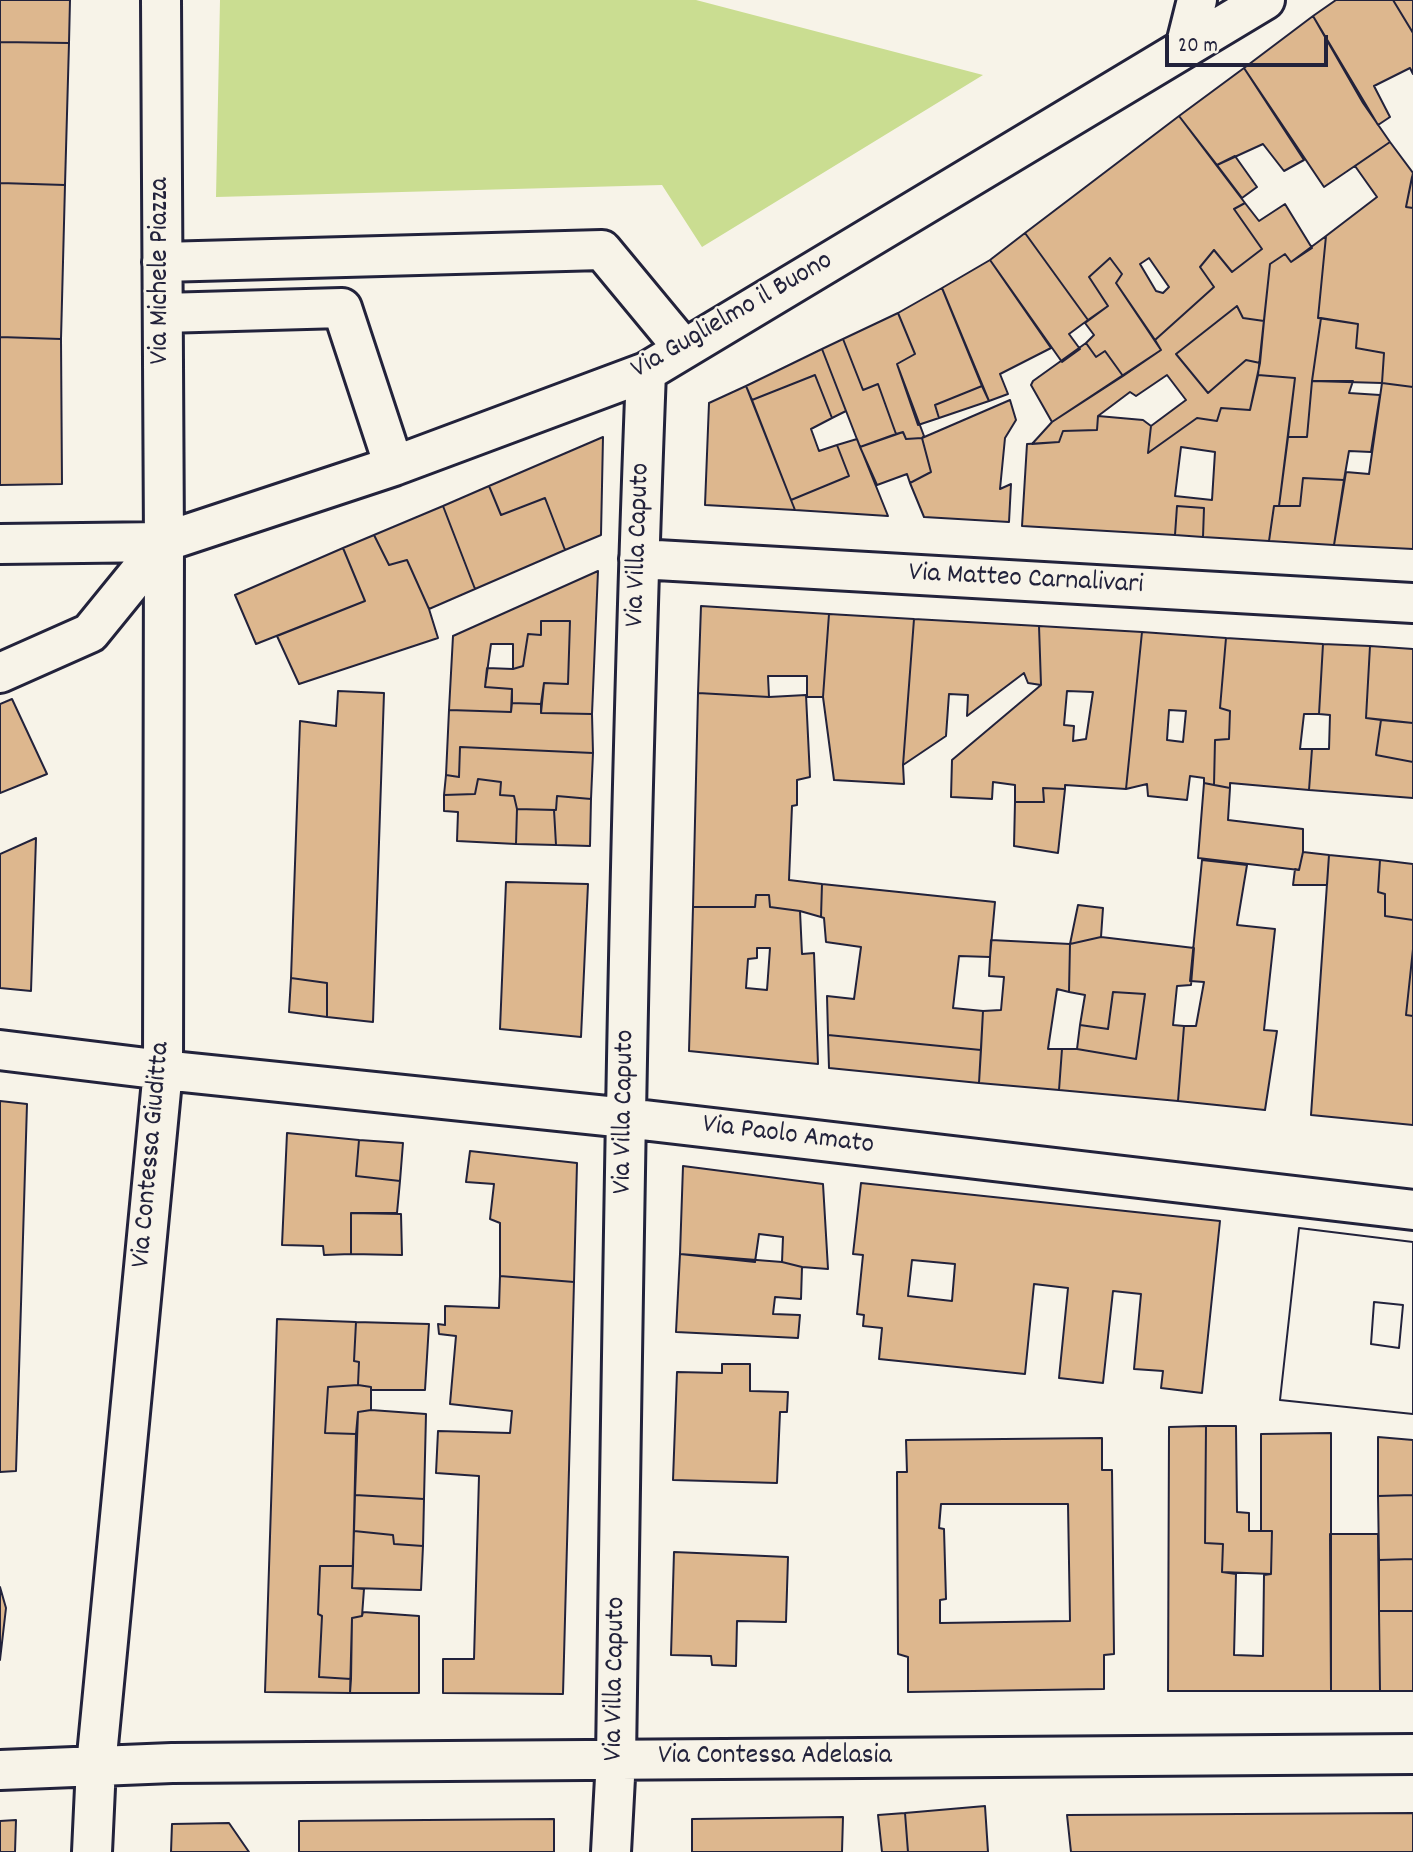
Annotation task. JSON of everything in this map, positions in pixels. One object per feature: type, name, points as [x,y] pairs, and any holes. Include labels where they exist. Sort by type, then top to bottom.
[{"type":"street","name":"Via Michele Piazza","points":[[161,0],[164,542]]},
{"type":"street","points":[[1185,48],[1198,0]]},
{"type":"street","name":"Via Guglielmo il Buono","points":[[0,544],[164,542],[394,466],[646,372],[1265,0]]},
{"type":"street","points":[[162,262],[602,250],[684,349]]},
{"type":"street","points":[[163,313],[342,308],[394,466]]},
{"type":"street","name":"Via Villa Caputo","points":[[611,1852],[616,1759],[626,1118],[646,372]]},
{"type":"street","points":[[0,673],[90,633],[164,542]]},
{"type":"street","name":"Via Contessa Giuditta","points":[[92,1852],[96,1766],[163,1070],[164,542]]},
{"type":"street","name":"Via Matteo Carnalivari","points":[[639,559],[1413,603]]},
{"type":"street","name":"Via Paolo Amato","points":[[0,1050],[163,1070],[626,1118],[1413,1210]]},
{"type":"street","name":"Via Contessa Adelasia","points":[[0,1770],[172,1763],[1413,1754]]},
{"type":"green space","points":[[220,0],[696,0],[983,75],[702,247],[662,185],[216,197]]},
{"type":"building","points":[[0,0],[70,0],[69,43],[0,42]]},
{"type":"building","points":[[1336,0],[1393,0],[1413,33],[1413,74],[1410,68],[1374,86],[1390,117],[1378,125],[1313,16]]},
{"type":"building","points":[[1393,0],[1413,0],[1413,33]]},
{"type":"building","points":[[1313,16],[1363,103],[1390,142],[1324,187],[1244,68]]},
{"type":"building","points":[[0,42],[69,43],[65,185],[0,183]]},
{"type":"building","points":[[1244,68],[1304,160],[1284,171],[1263,144],[1217,165],[1179,116]]},
{"type":"building","points":[[1179,116],[1245,203],[1234,209],[1262,249],[1232,272],[1214,250],[1200,267],[1214,287],[1155,340],[1116,283],[1122,274],[1110,258],[1089,277],[1108,306],[1088,320],[1025,233]],"holes":[[[1149,258],[1169,287],[1163,293],[1156,291],[1140,264]]]},
{"type":"building","points":[[1390,142],[1413,173],[1406,207],[1413,208],[1413,387],[1382,383],[1384,353],[1356,348],[1358,324],[1318,318],[1326,236],[1377,197],[1355,166]]},
{"type":"building","points":[[1235,156],[1257,187],[1242,198],[1217,165]]},
{"type":"building","points":[[1413,174],[1413,208],[1406,207]]},
{"type":"building","points":[[0,183],[65,185],[61,339],[0,337]]},
{"type":"building","points":[[1245,203],[1259,221],[1285,204],[1312,248],[1291,262],[1285,254],[1270,264],[1264,321],[1243,318],[1237,306],[1176,354],[1208,393],[1246,360],[1260,363],[1250,410],[1221,408],[1217,421],[1197,418],[1148,453],[1151,426],[1186,400],[1167,375],[1136,396],[1130,392],[1098,416],[1097,430],[1063,431],[1059,442],[1032,444],[1052,422],[1161,350],[1155,340],[1214,287],[1200,267],[1214,250],[1232,272],[1262,249],[1234,209]]},
{"type":"building","points":[[1025,233],[1088,320],[1069,334],[1080,349],[1062,362],[990,260]]},
{"type":"building","points":[[1326,236],[1318,318],[1321,318],[1307,437],[1288,437],[1295,378],[1258,375],[1270,264],[1285,254],[1291,262]]},
{"type":"building","points":[[1110,258],[1122,274],[1116,283],[1161,350],[1123,376],[1105,351],[1096,357],[1086,343],[1094,335],[1085,323],[1108,306],[1089,277]]},
{"type":"building","points":[[990,260],[1051,348],[1000,374],[1008,394],[989,401],[942,288]]},
{"type":"building","points":[[942,288],[982,386],[935,405],[939,418],[918,425],[897,364],[915,354],[898,313]]},
{"type":"building","points":[[1237,306],[1243,318],[1264,321],[1260,363],[1246,360],[1208,393],[1176,354]]},
{"type":"building","points":[[898,313],[915,354],[897,364],[924,436],[922,438],[906,439],[903,432],[896,434],[878,384],[863,390],[843,339]]},
{"type":"building","points":[[1321,318],[1358,324],[1356,348],[1384,353],[1382,383],[1312,381]]},
{"type":"building","points":[[0,337],[61,339],[62,484],[0,485]]},
{"type":"building","points":[[843,339],[863,390],[878,384],[896,434],[860,447],[822,349]]},
{"type":"building","points":[[1086,343],[1096,357],[1105,351],[1123,376],[1052,422],[1031,385]]},
{"type":"building","points":[[822,349],[846,411],[832,418],[815,375],[752,400],[746,386]]},
{"type":"building","points":[[815,375],[832,418],[811,429],[819,451],[837,445],[849,476],[791,500],[752,400]]},
{"type":"building","points":[[1258,375],[1295,378],[1279,506],[1274,506],[1269,541],[1203,537],[1204,508],[1177,506],[1175,535],[1022,526],[1027,444],[1059,442],[1063,431],[1097,430],[1098,416],[1143,420],[1151,426],[1148,453],[1197,418],[1217,421],[1221,408],[1250,410]],"holes":[[[1181,447],[1215,452],[1212,500],[1175,496]]]},
{"type":"building","points":[[1312,381],[1353,381],[1349,393],[1380,395],[1371,452],[1349,451],[1344,480],[1303,478],[1300,506],[1279,506],[1288,437],[1307,437]]},
{"type":"building","points":[[1382,383],[1413,387],[1413,549],[1334,545],[1346,472],[1369,474]]},
{"type":"building","points":[[746,386],[795,510],[705,505],[709,403]]},
{"type":"building","points":[[982,386],[989,401],[939,418],[935,405]]},
{"type":"building","points":[[1010,400],[1016,420],[1005,438],[1000,489],[1011,484],[1009,522],[924,517],[910,483],[931,472],[922,438]]},
{"type":"building","points":[[903,432],[906,439],[922,438],[931,472],[910,483],[907,474],[877,485],[860,447]]},
{"type":"building","points":[[603,437],[601,535],[565,550],[545,498],[501,515],[489,486]]},
{"type":"building","points":[[857,439],[888,516],[795,510],[791,500],[849,476],[837,445]]},
{"type":"building","points":[[1303,478],[1344,480],[1334,545],[1269,541],[1274,506],[1300,506]]},
{"type":"building","points":[[489,486],[501,515],[545,498],[565,550],[475,589],[443,506]]},
{"type":"building","points":[[443,506],[475,589],[429,609],[407,560],[389,565],[374,535]]},
{"type":"building","points":[[1177,506],[1204,508],[1203,537],[1175,535]]},
{"type":"building","points":[[374,535],[389,565],[407,560],[429,609],[438,638],[299,684],[277,636],[365,601],[343,548]]},
{"type":"building","points":[[343,548],[365,601],[256,644],[235,595]]},
{"type":"building","points":[[598,571],[592,714],[541,713],[544,683],[568,684],[570,621],[541,621],[541,635],[528,634],[523,666],[513,669],[513,644],[491,644],[485,687],[512,689],[511,712],[449,710],[453,636]]},
{"type":"building","points":[[701,606],[829,614],[823,697],[807,697],[807,676],[768,676],[769,697],[698,693]]},
{"type":"building","points":[[829,614],[914,619],[903,765],[904,784],[834,780],[823,697]]},
{"type":"building","points":[[914,619],[1039,626],[1041,685],[1028,683],[1024,673],[967,716],[968,695],[949,694],[946,736],[903,765]]},
{"type":"building","points":[[541,621],[570,621],[568,684],[544,683],[541,704],[512,703],[512,689],[485,687],[487,668],[513,669],[523,666],[528,634],[541,635]]},
{"type":"building","points":[[1039,626],[1142,632],[1126,789],[1065,785],[1065,789],[1043,788],[1044,802],[1015,802],[1015,785],[993,782],[992,799],[951,797],[952,760],[1041,685]],"holes":[[[1067,691],[1093,692],[1086,739],[1073,741],[1074,726],[1064,725]]]},
{"type":"building","points":[[1142,632],[1226,638],[1220,708],[1230,711],[1229,739],[1215,740],[1214,785],[1204,783],[1204,778],[1190,776],[1187,800],[1148,796],[1147,784],[1126,789]],"holes":[[[1169,710],[1186,711],[1183,742],[1167,740]]]},
{"type":"building","points":[[1226,638],[1323,644],[1319,714],[1304,714],[1300,749],[1312,749],[1309,790],[1230,783],[1230,788],[1214,785],[1215,740],[1229,739],[1230,711],[1220,708]]},
{"type":"building","points":[[1323,644],[1370,646],[1366,718],[1381,720],[1376,755],[1413,762],[1413,798],[1309,790],[1312,749],[1329,749],[1330,715],[1319,714]]},
{"type":"building","points":[[1370,646],[1413,649],[1413,723],[1366,718]]},
{"type":"building","points":[[338,691],[384,693],[373,1022],[327,1017],[327,983],[291,978],[300,721],[336,726]]},
{"type":"building","points":[[698,693],[769,697],[806,695],[810,777],[797,780],[797,805],[792,806],[789,880],[822,884],[821,917],[770,907],[769,895],[756,895],[755,907],[693,907]]},
{"type":"building","points":[[12,699],[47,774],[0,793],[0,704]]},
{"type":"building","points":[[512,703],[541,704],[541,713],[592,714],[593,753],[460,747],[459,777],[446,775],[449,710],[511,712]]},
{"type":"building","points":[[1381,720],[1413,723],[1413,762],[1376,755]]},
{"type":"building","points":[[460,747],[593,753],[591,799],[557,796],[556,810],[517,809],[514,796],[500,795],[501,782],[478,779],[475,794],[444,795],[446,775],[459,777]]},
{"type":"building","points":[[478,779],[501,782],[500,795],[514,796],[517,809],[516,844],[457,841],[458,812],[444,811],[444,795],[475,794]]},
{"type":"building","points":[[1204,783],[1230,788],[1228,820],[1303,829],[1303,852],[1299,870],[1198,858]]},
{"type":"building","points":[[1043,788],[1065,789],[1058,853],[1014,846],[1015,802],[1044,802]]},
{"type":"building","points":[[557,796],[591,799],[590,846],[556,845],[554,810]]},
{"type":"building","points":[[517,809],[554,810],[556,845],[516,844]]},
{"type":"building","points":[[36,838],[31,991],[0,988],[0,854]]},
{"type":"building","points":[[1303,852],[1329,855],[1327,885],[1293,885],[1295,869],[1299,870]]},
{"type":"building","points":[[1329,855],[1380,860],[1378,892],[1385,894],[1385,916],[1413,920],[1413,949],[1406,1015],[1413,1016],[1413,1125],[1311,1115]]},
{"type":"building","points":[[1202,860],[1247,865],[1237,925],[1275,929],[1264,1030],[1277,1031],[1265,1110],[1178,1101],[1184,1026],[1196,1026],[1204,982],[1190,981]]},
{"type":"building","points":[[1380,860],[1413,864],[1413,920],[1385,916],[1385,894],[1378,892]]},
{"type":"building","points":[[506,882],[588,884],[581,1037],[500,1029]]},
{"type":"building","points":[[822,884],[995,902],[990,957],[959,956],[953,1008],[983,1011],[981,1050],[828,1035],[827,996],[854,999],[861,947],[826,942],[824,918],[821,917]]},
{"type":"building","points":[[756,895],[769,895],[770,907],[800,911],[802,954],[814,953],[818,1064],[689,1051],[693,907],[755,907]],"holes":[[[757,948],[770,948],[767,990],[746,988],[748,959],[757,958]]]},
{"type":"building","points":[[1078,905],[1103,908],[1101,937],[1070,944]]},
{"type":"building","points":[[1101,937],[1194,948],[1191,985],[1177,986],[1173,1025],[1184,1026],[1178,1101],[1059,1090],[1062,1049],[1136,1059],[1145,994],[1113,992],[1108,1029],[1080,1025],[1085,995],[1069,992],[1070,944]]},
{"type":"building","points":[[991,940],[1070,944],[1069,992],[1057,989],[1048,1049],[1062,1049],[1059,1090],[979,1083],[983,1011],[1001,1010],[1004,977],[989,976]]},
{"type":"building","points":[[1413,949],[1413,1016],[1406,1015]]},
{"type":"building","points":[[291,978],[327,983],[327,1017],[289,1012]]},
{"type":"building","points":[[1113,992],[1145,994],[1136,1059],[1077,1049],[1080,1025],[1108,1029]]},
{"type":"building","points":[[828,1035],[981,1050],[979,1083],[829,1068]]},
{"type":"building","points":[[0,1101],[27,1104],[16,1471],[0,1472]]},
{"type":"building","points":[[287,1133],[359,1140],[356,1176],[400,1181],[397,1213],[351,1213],[351,1254],[324,1255],[323,1246],[282,1245]]},
{"type":"building","points":[[359,1140],[403,1143],[400,1181],[356,1176]]},
{"type":"building","points":[[470,1151],[577,1163],[574,1282],[500,1276],[500,1223],[490,1219],[494,1184],[466,1182]]},
{"type":"building","points":[[683,1166],[823,1184],[828,1269],[782,1262],[783,1237],[759,1234],[755,1262],[680,1254]]},
{"type":"building","points":[[861,1183],[1220,1221],[1202,1393],[1161,1388],[1163,1371],[1134,1369],[1141,1294],[1113,1291],[1103,1383],[1059,1378],[1068,1288],[1034,1284],[1025,1374],[879,1359],[882,1328],[863,1326],[864,1315],[857,1314],[863,1255],[853,1254]],"holes":[[[912,1260],[955,1264],[952,1301],[908,1296]]]},
{"type":"building","points":[[351,1213],[401,1214],[402,1255],[351,1254]]},
{"type":"building","points":[[1299,1228],[1413,1242],[1413,1414],[1280,1400]],"holes":[[[1374,1302],[1403,1305],[1399,1348],[1371,1344]]]},
{"type":"building","points":[[1299,1228],[1413,1242],[1413,1414],[1280,1400]],"holes":[[[1374,1302],[1403,1305],[1399,1348],[1371,1344]]]},
{"type":"building","points":[[680,1254],[782,1262],[802,1267],[801,1299],[775,1297],[773,1314],[800,1315],[798,1338],[676,1332]]},
{"type":"building","points":[[500,1276],[574,1282],[563,1694],[443,1693],[443,1659],[474,1659],[479,1476],[436,1473],[438,1431],[510,1433],[512,1411],[450,1404],[456,1336],[439,1334],[438,1324],[445,1325],[445,1306],[499,1308]]},
{"type":"building","points":[[277,1319],[356,1322],[354,1361],[359,1362],[358,1385],[328,1387],[325,1433],[356,1434],[353,1566],[320,1566],[318,1614],[322,1616],[319,1677],[351,1679],[350,1693],[265,1692]]},
{"type":"building","points":[[356,1322],[429,1324],[425,1390],[371,1390],[371,1387],[358,1385],[359,1362],[354,1361]]},
{"type":"building","points":[[722,1364],[750,1364],[750,1391],[788,1392],[787,1412],[780,1412],[777,1483],[673,1480],[677,1372],[722,1373]]},
{"type":"building","points":[[328,1387],[371,1387],[371,1410],[358,1412],[356,1434],[325,1433]]},
{"type":"building","points":[[371,1410],[426,1414],[424,1499],[355,1495],[358,1412]]},
{"type":"building","points":[[1206,1426],[1236,1426],[1237,1512],[1249,1513],[1249,1531],[1272,1531],[1271,1574],[1222,1572],[1223,1544],[1205,1543]]},
{"type":"building","points":[[1206,1426],[1205,1543],[1223,1544],[1222,1572],[1236,1574],[1234,1655],[1263,1656],[1264,1575],[1271,1574],[1272,1531],[1261,1531],[1261,1434],[1331,1433],[1331,1691],[1168,1691],[1169,1427]]},
{"type":"building","points":[[1378,1437],[1413,1440],[1413,1495],[1378,1496]]},
{"type":"building","points":[[1102,1438],[1102,1470],[1112,1470],[1114,1654],[1104,1655],[1104,1689],[908,1692],[908,1657],[898,1654],[897,1472],[907,1472],[906,1440]],"holes":[[[941,1504],[1068,1504],[1070,1621],[940,1623],[940,1600],[946,1599],[944,1529],[939,1528]]]},
{"type":"building","points":[[355,1495],[424,1499],[423,1546],[394,1544],[393,1535],[354,1531]]},
{"type":"building","points":[[1413,1495],[1413,1559],[1379,1560],[1378,1496]]},
{"type":"building","points":[[354,1531],[393,1535],[394,1544],[423,1546],[421,1590],[352,1588]]},
{"type":"building","points":[[1330,1534],[1378,1534],[1380,1691],[1331,1691]]},
{"type":"building","points":[[674,1552],[788,1557],[786,1622],[737,1621],[736,1666],[712,1665],[711,1656],[671,1655]]},
{"type":"building","points":[[1413,1559],[1413,1611],[1379,1611],[1379,1560]]},
{"type":"building","points":[[320,1566],[353,1566],[352,1588],[364,1589],[362,1616],[352,1618],[351,1679],[319,1677],[322,1616],[318,1614]]},
{"type":"building","points":[[0,1587],[6,1608],[0,1660]]},
{"type":"building","points":[[1379,1611],[1413,1611],[1413,1691],[1380,1691]]},
{"type":"building","points":[[363,1612],[419,1616],[419,1693],[350,1693],[352,1618],[362,1616]]},
{"type":"building","points":[[985,1806],[988,1852],[908,1852],[905,1813]]},
{"type":"building","points":[[905,1813],[908,1852],[882,1852],[878,1815]]},
{"type":"building","points":[[1413,1813],[1413,1852],[1071,1852],[1067,1815]]},
{"type":"building","points":[[843,1817],[842,1852],[692,1852],[692,1819]]},
{"type":"building","points":[[554,1819],[554,1852],[299,1852],[299,1821]]},
{"type":"building","points":[[16,1820],[15,1852],[0,1852],[0,1821]]},
{"type":"building","points":[[229,1823],[249,1852],[171,1852],[172,1824]]}]
